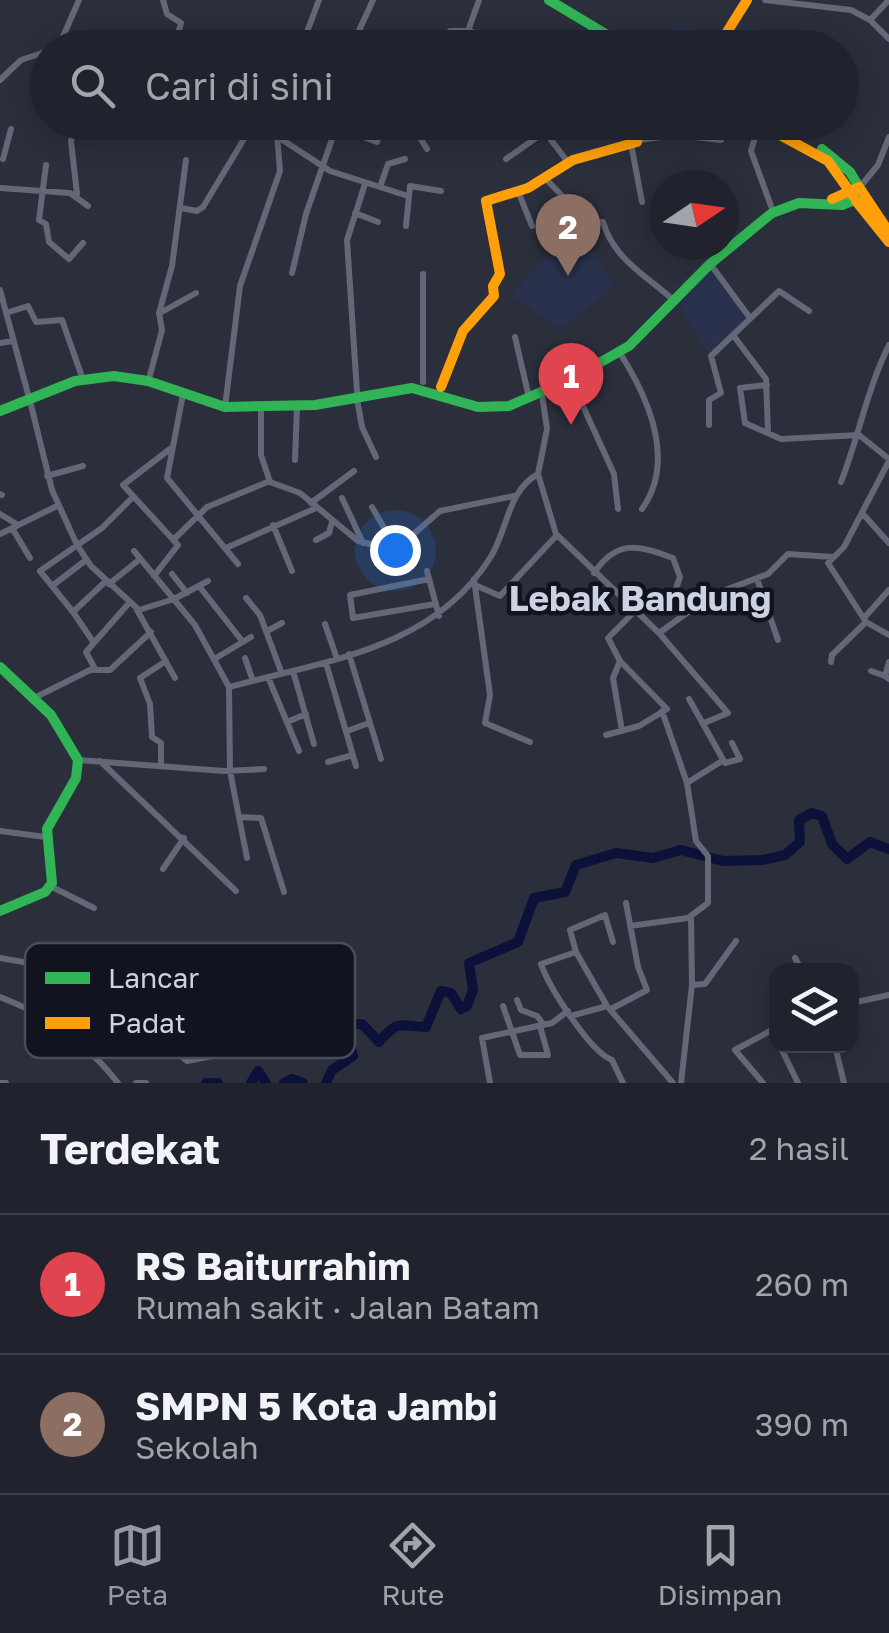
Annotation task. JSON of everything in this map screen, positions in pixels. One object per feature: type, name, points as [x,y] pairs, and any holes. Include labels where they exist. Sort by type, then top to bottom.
[{"type":"main road","points":[[548,0],[598,30]]},
{"type":"main road","points":[[559,0],[608,30]]},
{"type":"main road","points":[[728,30],[747,0]]},
{"type":"main road","points":[[791,140],[828,161],[889,232]]},
{"type":"main road","points":[[803,140],[835,157],[889,242]]},
{"type":"main road","points":[[442,387],[463,331],[494,296],[500,274],[486,200],[518,191],[568,162],[635,142]]},
{"type":"main road","points":[[739,231],[771,206],[798,197],[828,199],[858,194]]},
{"type":"main road","points":[[0,408],[81,374],[114,369],[150,375],[226,403],[423,389],[487,408],[542,393],[624,347],[710,264],[787,206],[858,194]]},
{"type":"main road","points":[[29,396],[82,379],[114,376],[148,381],[183,394],[262,407],[298,406],[423,382],[492,403],[528,394],[624,347],[707,260]]},
{"type":"main road","points":[[0,667],[64,731],[78,760],[76,778],[46,837],[53,871],[50,886],[0,911]]},
{"type":"street","points":[[66,30],[80,0]]},
{"type":"street","points":[[163,0],[167,14],[182,22],[180,30]]},
{"type":"street","points":[[308,30],[320,0]]},
{"type":"street","points":[[359,30],[373,0]]},
{"type":"street","points":[[468,30],[479,0]]},
{"type":"street","points":[[765,0],[839,8],[870,20],[889,39]]},
{"type":"street","points":[[870,20],[888,0]]},
{"type":"street","points":[[0,80],[30,57]]},
{"type":"street","points":[[2,154],[10,129]]},
{"type":"street","points":[[858,194],[878,165],[889,137]]},
{"type":"street","points":[[71,140],[77,194],[88,206]]},
{"type":"street","points":[[181,208],[197,211],[204,206],[243,140]]},
{"type":"street","points":[[226,403],[240,286],[280,170],[278,140]]},
{"type":"street","points":[[289,140],[323,167],[408,196]]},
{"type":"street","points":[[292,273],[306,214],[333,140]]},
{"type":"street","points":[[422,140],[428,148]]},
{"type":"street","points":[[506,159],[534,140]]},
{"type":"street","points":[[552,140],[568,162]]},
{"type":"street","points":[[642,202],[635,142],[648,140]]},
{"type":"street","points":[[755,140],[751,151],[771,206]]},
{"type":"street","points":[[380,188],[388,164],[405,159]]},
{"type":"street","points":[[150,375],[162,330],[159,313],[181,208],[186,160]]},
{"type":"street","points":[[46,166],[38,218],[46,224],[50,242],[71,259],[83,243]]},
{"type":"street","points":[[545,178],[590,222],[602,222],[636,273],[670,298]]},
{"type":"street","points":[[365,184],[347,240],[357,395],[362,426],[376,457]]},
{"type":"street","points":[[406,226],[411,206],[408,196],[413,185],[441,191]]},
{"type":"street","points":[[0,188],[77,194]]},
{"type":"street","points":[[518,191],[532,226]]},
{"type":"street","points":[[355,213],[378,222]]},
{"type":"street","points":[[710,264],[750,318]]},
{"type":"street","points":[[423,274],[423,382]]},
{"type":"street","points":[[0,290],[58,506],[86,560],[136,609],[175,678]]},
{"type":"street","points":[[709,425],[709,400],[721,393],[710,358],[780,292],[809,310]]},
{"type":"street","points":[[159,313],[196,293]]},
{"type":"street","points":[[6,312],[28,306],[36,322],[62,320],[81,374]]},
{"type":"street","points":[[733,335],[759,366],[768,385],[768,433]]},
{"type":"street","points":[[515,337],[528,394]]},
{"type":"street","points":[[0,343],[12,340]]},
{"type":"street","points":[[841,482],[859,435],[863,408],[889,345]]},
{"type":"street","points":[[624,347],[644,398],[661,460],[654,493],[642,509]]},
{"type":"street","points":[[571,379],[614,474],[618,508]]},
{"type":"street","points":[[768,385],[740,388],[744,422],[781,439],[859,435],[889,460],[862,513],[828,564],[865,620],[889,635]]},
{"type":"street","points":[[542,393],[547,429],[538,474],[557,536],[659,633],[728,713],[704,723]]},
{"type":"street","points":[[183,394],[168,481],[238,564]]},
{"type":"street","points":[[295,460],[298,406]]},
{"type":"street","points":[[262,407],[261,454],[270,481],[313,505],[364,544],[395,547],[440,511],[515,496]]},
{"type":"street","points":[[154,576],[178,548],[123,485],[171,448]]},
{"type":"street","points":[[47,476],[82,466]]},
{"type":"street","points":[[223,545],[313,505],[354,471]]},
{"type":"street","points":[[229,687],[392,642],[439,616],[475,581],[503,534],[515,496],[538,474]]},
{"type":"street","points":[[173,540],[200,518],[207,507],[270,481]]},
{"type":"street","points":[[94,643],[40,571],[124,511],[124,504],[132,498]]},
{"type":"street","points":[[342,498],[364,544]]},
{"type":"street","points":[[0,534],[58,506]]},
{"type":"street","points":[[372,507],[395,547]]},
{"type":"street","points":[[862,513],[889,543]]},
{"type":"street","points":[[0,514],[15,526],[30,558]]},
{"type":"street","points":[[316,540],[329,534],[332,522]]},
{"type":"street","points":[[273,525],[292,571]]},
{"type":"street","points":[[475,581],[499,596],[557,536]]},
{"type":"street","points":[[594,572],[609,552],[620,548],[674,558],[680,577],[673,597],[683,614]]},
{"type":"street","points":[[134,551],[216,658],[229,687],[230,771],[247,858]]},
{"type":"street","points":[[659,633],[712,595],[757,580],[788,554],[834,557]]},
{"type":"street","points":[[73,612],[140,558]]},
{"type":"street","points":[[52,586],[86,560]]},
{"type":"street","points":[[172,574],[187,593]]},
{"type":"street","points":[[435,604],[353,618],[350,595],[428,575],[439,616]]},
{"type":"street","points":[[757,580],[778,640]]},
{"type":"street","points":[[136,609],[174,599],[208,581]]},
{"type":"street","points":[[475,581],[489,683],[485,724],[530,742]]},
{"type":"street","points":[[199,586],[247,639],[216,658]]},
{"type":"street","points":[[832,662],[832,656],[889,590]]},
{"type":"street","points":[[246,598],[267,631],[282,674]]},
{"type":"street","points":[[95,670],[85,655],[129,603]]},
{"type":"street","points":[[606,734],[622,731],[667,709],[620,661],[607,636],[635,612]]},
{"type":"street","points":[[267,631],[282,623]]},
{"type":"street","points":[[325,624],[337,658]]},
{"type":"street","points":[[34,698],[95,670],[110,670],[152,632]]},
{"type":"street","points":[[349,654],[380,759]]},
{"type":"street","points":[[245,658],[253,681]]},
{"type":"street","points":[[161,764],[161,743],[152,737],[150,704],[140,678],[166,661]]},
{"type":"street","points":[[620,661],[614,678],[622,731]]},
{"type":"street","points":[[326,662],[356,766]]},
{"type":"street","points":[[871,671],[887,678],[889,662]]},
{"type":"street","points":[[293,671],[314,744]]},
{"type":"street","points":[[268,677],[298,751]]},
{"type":"street","points":[[689,699],[722,761]]},
{"type":"street","points":[[630,926],[691,916],[708,905],[708,856],[696,842],[688,783],[662,711]]},
{"type":"street","points":[[287,722],[306,714]]},
{"type":"street","points":[[346,732],[369,723]]},
{"type":"street","points":[[688,783],[722,761],[740,759],[732,743]]},
{"type":"street","points":[[328,762],[353,754]]},
{"type":"street","points":[[78,760],[230,771],[264,769]]},
{"type":"street","points":[[100,761],[236,890]]},
{"type":"street","points":[[239,818],[261,818],[284,892]]},
{"type":"street","points":[[0,831],[46,837]]},
{"type":"street","points":[[162,869],[184,838]]},
{"type":"street","points":[[50,886],[94,908]]},
{"type":"street","points":[[490,1083],[480,1040],[609,1007],[647,990],[626,903]]},
{"type":"street","points":[[613,942],[605,915],[570,930],[576,952],[609,1007],[672,1083]]},
{"type":"street","points":[[681,1083],[692,984],[691,916]]},
{"type":"street","points":[[692,984],[704,984],[736,941]]},
{"type":"street","points":[[576,952],[540,966],[602,1056],[612,1060],[622,1083]]},
{"type":"street","points":[[0,958],[25,962]]},
{"type":"street","points":[[796,958],[798,963]]},
{"type":"street","points":[[859,1001],[889,995]]},
{"type":"street","points":[[0,997],[25,1008]]},
{"type":"street","points":[[503,1006],[518,1053],[535,1058],[548,1052],[537,1016],[521,1010],[517,1000]]},
{"type":"street","points":[[763,1083],[735,1050],[769,1032]]},
{"type":"street","points":[[783,1053],[798,1083]]},
{"type":"street","points":[[837,1053],[844,1083]]},
{"type":"street","points":[[96,1058],[118,1083]]},
{"type":"street","points":[[136,1083],[146,1083]]},
{"type":"shaded area","points":[[738,20],[758,30],[733,30]]},
{"type":"shaded area","points":[[680,22],[692,30],[676,30]]},
{"type":"shaded area","points":[[584,233],[614,288],[560,328],[511,296],[538,264]]},
{"type":"shaded area","points":[[710,269],[748,317],[709,355],[679,305]]},
{"type":"waterway","points":[[355,1024],[362,1024],[379,1042],[400,1026],[426,1027],[441,991],[451,993],[461,1009],[467,1006],[473,990],[469,963],[518,942],[534,898],[565,892],[576,865],[616,853],[653,858],[681,850],[723,861],[785,855],[800,842],[799,820],[812,813],[822,816],[832,844],[847,859],[870,842],[889,849]]},
{"type":"waterway","points":[[326,1083],[332,1070],[350,1058]]},
{"type":"waterway","points":[[251,1083],[258,1071],[266,1083]]},
{"type":"waterway","points":[[284,1083],[292,1079],[303,1083]]},
{"type":"waterway","points":[[206,1083],[218,1083]]},
{"type":"traffic: fast","points":[[549,0],[599,30]]},
{"type":"traffic: fast","points":[[822,149],[850,172],[859,187]]},
{"type":"traffic: fast","points":[[0,411],[75,381],[114,376],[148,381],[225,407],[315,405],[412,388],[478,407],[509,406],[571,379],[629,346],[710,264],[772,213],[799,203],[842,205],[864,196]]},
{"type":"traffic: fast","points":[[0,667],[51,715],[78,760],[76,778],[47,829],[52,883],[45,892],[0,911]]},
{"type":"traffic: slow","points":[[728,30],[747,0]]},
{"type":"traffic: slow","points":[[441,387],[463,331],[494,296],[493,286],[500,274],[486,201],[528,188],[573,160],[637,140]]},
{"type":"traffic: slow","points":[[789,140],[828,161],[853,196]]},
{"type":"traffic: slow","points":[[832,199],[859,187],[889,232]]},
{"type":"traffic: slow","points":[[856,201],[889,242]]},
{"type":"place","name":"SMPN 5 Kota Jambi","points":[[568,276]]},
{"type":"place","name":"RS Baiturrahim","points":[[571,425]]},
{"type":"district","name":"Lebak Bandung","points":[[640,598]]}]
